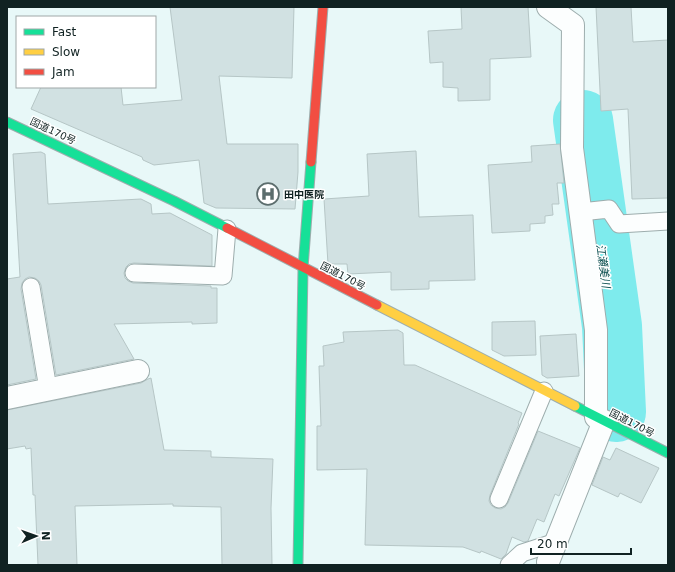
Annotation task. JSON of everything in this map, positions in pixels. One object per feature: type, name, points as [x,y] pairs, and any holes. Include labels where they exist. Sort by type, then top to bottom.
[{"type":"main road","points":[[298,565],[303,268],[324,7]]},
{"type":"main road","name":"国道170号","points":[[7,122],[174,201],[668,453]]},
{"type":"street","points":[[548,7],[572,25],[572,148],[596,330],[600,419],[548,562]]},
{"type":"street","points":[[7,398],[138,372]]},
{"type":"lane","points":[[581,212],[609,209],[619,224],[668,222]]},
{"type":"lane","points":[[134,273],[223,276],[227,229]]},
{"type":"lane","points":[[31,287],[48,389]]},
{"type":"lane","points":[[499,499],[544,391]]},
{"type":"lane","points":[[509,565],[522,553],[556,542]]},
{"type":"building","points":[[170,7],[294,7],[292,78],[219,76],[227,144],[298,144],[298,172],[295,209],[216,208],[204,203],[199,160],[154,165],[143,160],[142,157],[31,109],[41,88],[121,88],[123,105],[182,100]]},
{"type":"building","points":[[461,7],[528,7],[531,57],[490,59],[490,100],[458,101],[458,88],[443,87],[443,62],[430,63],[428,31],[462,29]]},
{"type":"building","points":[[596,7],[631,7],[633,42],[668,40],[668,198],[632,199],[628,109],[601,111]]},
{"type":"building","points":[[560,144],[564,183],[557,183],[559,204],[552,204],[553,215],[545,216],[545,223],[530,224],[530,231],[492,233],[488,165],[532,162],[531,146]]},
{"type":"building","points":[[416,151],[419,217],[473,215],[475,280],[429,281],[429,289],[391,290],[391,272],[348,274],[347,264],[328,264],[324,199],[369,196],[367,154]]},
{"type":"building","points":[[41,152],[45,154],[48,204],[141,199],[151,204],[152,214],[170,213],[212,235],[212,266],[134,263],[129,264],[126,267],[124,273],[125,278],[133,283],[211,286],[211,288],[217,288],[217,323],[192,324],[192,322],[114,324],[134,359],[56,375],[41,285],[35,278],[29,277],[22,283],[21,289],[36,379],[7,385],[7,279],[20,277],[13,154]]},
{"type":"building","points":[[535,321],[536,355],[504,356],[492,350],[492,322]]},
{"type":"building","points":[[398,330],[403,333],[404,365],[415,365],[522,413],[518,423],[519,424],[490,495],[489,501],[495,508],[501,509],[508,503],[538,431],[580,448],[559,496],[555,494],[544,522],[537,519],[528,541],[524,542],[512,537],[506,554],[501,559],[481,551],[480,553],[463,547],[365,545],[367,469],[317,470],[317,426],[321,426],[319,366],[324,366],[323,346],[344,342],[343,332]]},
{"type":"building","points":[[576,334],[579,376],[547,378],[542,375],[540,336]]},
{"type":"building","points":[[151,378],[164,450],[211,451],[211,457],[273,459],[271,508],[272,565],[222,565],[221,507],[173,506],[173,504],[75,506],[77,565],[38,565],[31,448],[26,449],[25,446],[7,449],[7,410],[141,383]]},
{"type":"building","points":[[616,448],[659,468],[641,503],[620,493],[618,497],[592,485],[603,457],[610,460]]},
{"type":"waterway","name":"江瀬美川","points":[[583,120],[612,326],[616,412]]},
{"type":"traffic: fast","points":[[7,122],[174,201],[227,228]]},
{"type":"traffic: fast","points":[[298,565],[303,268],[311,162]]},
{"type":"traffic: fast","points":[[575,406],[668,453]]},
{"type":"traffic: slow","points":[[377,305],[575,406]]},
{"type":"traffic: jam","points":[[311,162],[323,7]]},
{"type":"traffic: jam","points":[[227,228],[377,305]]},
{"type":"place","name":"田中医院","points":[[268,194]]}]
